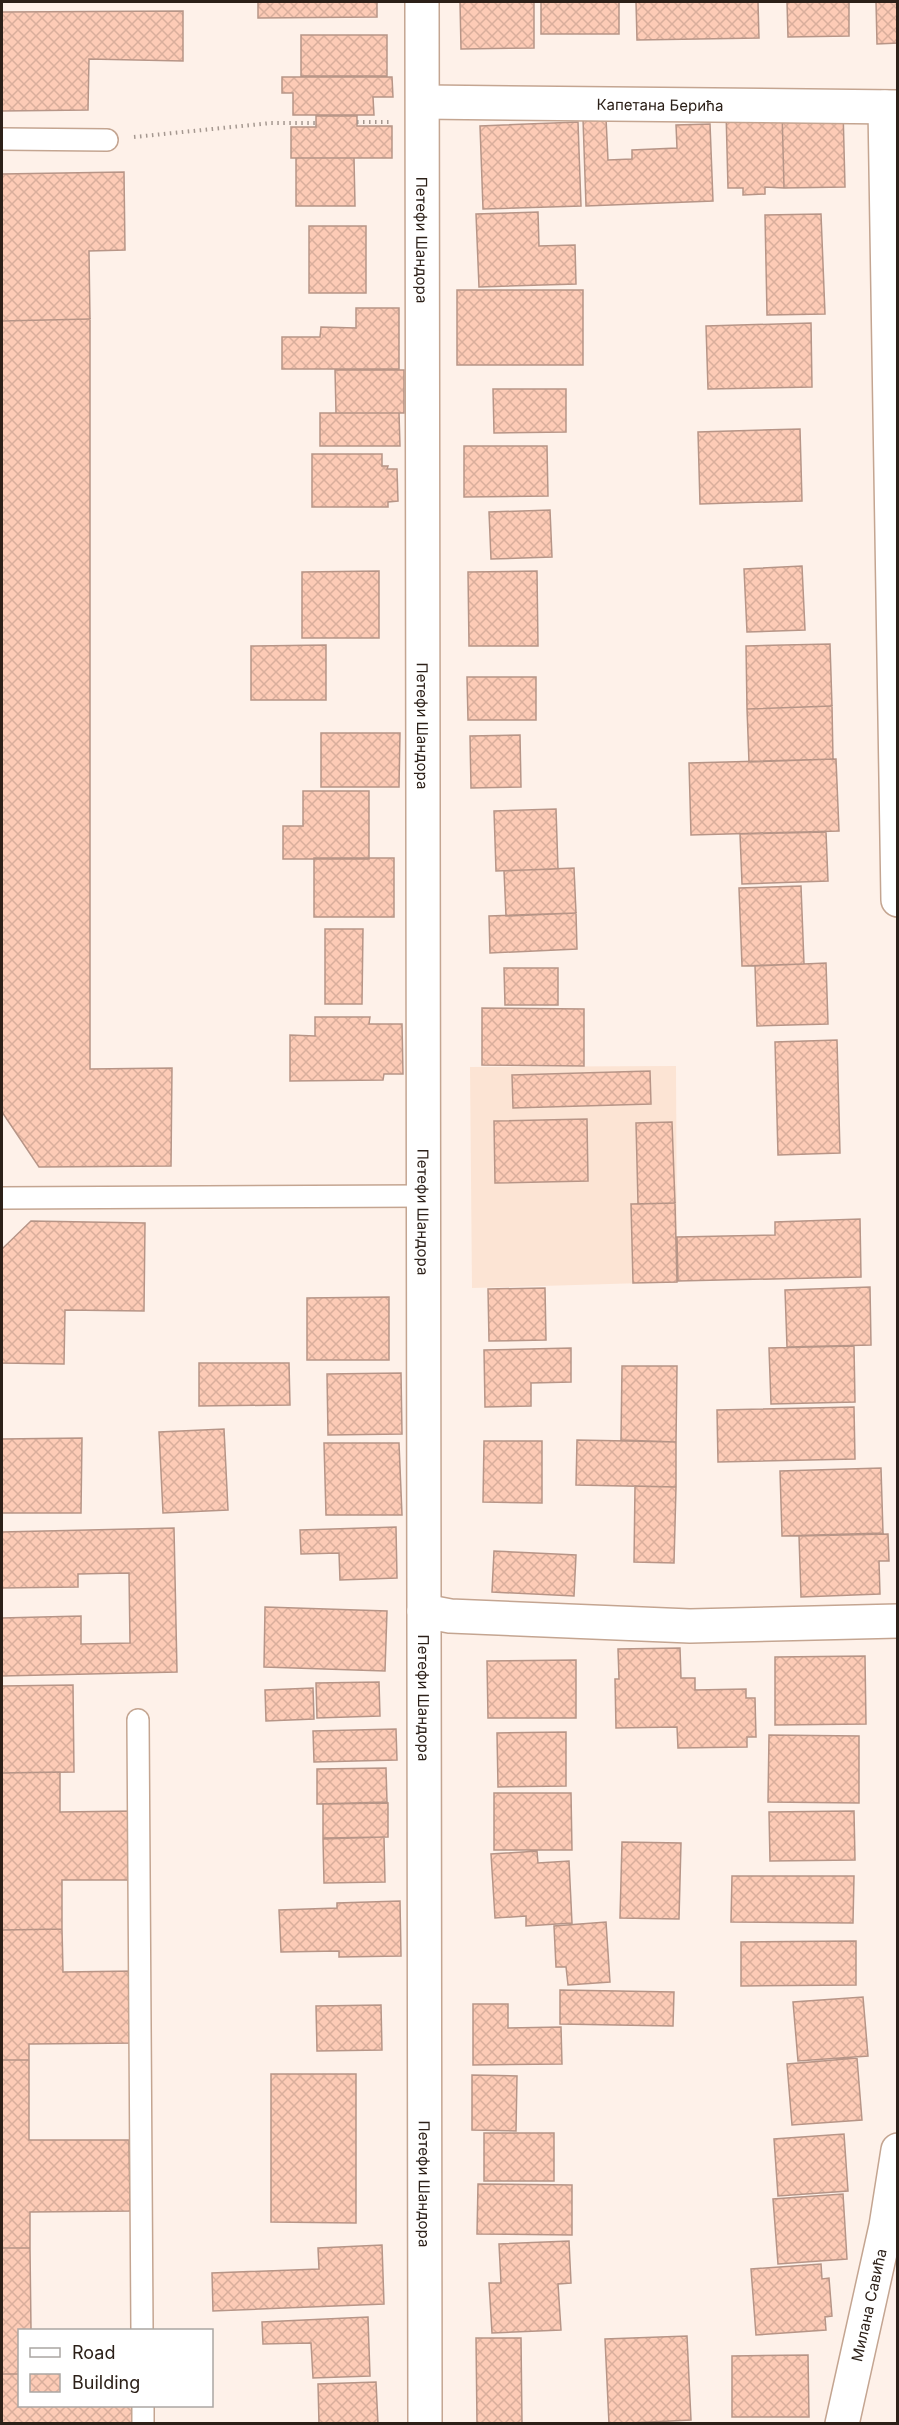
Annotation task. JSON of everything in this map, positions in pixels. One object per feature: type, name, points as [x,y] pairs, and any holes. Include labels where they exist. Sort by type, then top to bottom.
[{"type":"street","name":"Петефи Шандора","points":[[422,2],[425,2424]]},
{"type":"street","name":"Капетана Берића","points":[[423,102],[891,107]]},
{"type":"street","points":[[891,107],[897,900]]},
{"type":"street","points":[[424,1611],[450,1616],[690,1626],[897,1621]]},
{"type":"street","name":"Милана Савића","points":[[842,2424],[886,2226],[897,2150]]},
{"type":"lane","points":[[2,139],[107,140]]},
{"type":"lane","points":[[2,1198],[424,1196]]},
{"type":"lane","points":[[138,1720],[142,2329]]},
{"type":"lane","points":[[143,2407],[143,2424]]},
{"type":"path","points":[[107,140],[271,123],[316,123]]},
{"type":"shaded area","points":[[676,1066],[677,1282],[472,1288],[470,1067]]},
{"type":"building","points":[[258,2],[377,2],[377,17],[258,18]]},
{"type":"building","points":[[460,2],[534,2],[534,48],[461,49]]},
{"type":"building","points":[[541,2],[619,2],[619,34],[541,34]]},
{"type":"building","points":[[636,2],[758,2],[759,38],[637,40]]},
{"type":"building","points":[[787,2],[849,2],[849,36],[788,37]]},
{"type":"building","points":[[876,2],[898,2],[898,43],[877,44]]},
{"type":"building","points":[[183,11],[183,61],[89,59],[88,110],[2,111],[2,12]]},
{"type":"building","points":[[301,35],[387,35],[387,76],[301,76]]},
{"type":"building","points":[[282,77],[392,77],[393,97],[373,97],[374,115],[293,115],[293,93],[282,93]]},
{"type":"building","points":[[843,109],[845,187],[784,188],[782,110]]},
{"type":"building","points":[[782,110],[784,188],[765,187],[765,194],[743,195],[743,188],[728,188],[726,111]]},
{"type":"building","points":[[316,116],[357,116],[357,126],[392,126],[392,158],[291,158],[291,127],[316,127]]},
{"type":"building","points":[[606,118],[608,160],[632,159],[632,150],[677,148],[676,125],[710,124],[713,201],[586,206],[583,119]]},
{"type":"building","points":[[578,122],[581,206],[483,209],[480,126]]},
{"type":"building","points":[[296,158],[354,158],[355,206],[296,206]]},
{"type":"building","points":[[124,172],[125,250],[89,251],[90,319],[2,321],[2,174]]},
{"type":"building","points":[[538,212],[539,246],[575,245],[576,284],[479,287],[476,214]]},
{"type":"building","points":[[821,214],[825,314],[767,315],[765,215]]},
{"type":"building","points":[[309,226],[366,226],[366,293],[309,293]]},
{"type":"building","points":[[457,290],[583,290],[583,365],[457,365]]},
{"type":"building","points":[[356,308],[399,308],[399,369],[282,369],[282,337],[320,337],[321,327],[356,328]]},
{"type":"building","points":[[90,319],[90,1069],[172,1068],[171,1166],[39,1167],[2,1112],[2,321]]},
{"type":"building","points":[[811,323],[812,387],[708,389],[706,326]]},
{"type":"building","points":[[335,370],[404,370],[404,413],[336,413]]},
{"type":"building","points":[[493,389],[566,389],[566,432],[494,433]]},
{"type":"building","points":[[320,413],[399,413],[400,446],[320,446]]},
{"type":"building","points":[[800,429],[802,501],[700,504],[698,432]]},
{"type":"building","points":[[464,446],[547,446],[548,496],[464,497]]},
{"type":"building","points":[[312,454],[382,454],[382,466],[388,466],[387,469],[397,469],[398,501],[388,502],[388,507],[312,507]]},
{"type":"building","points":[[550,510],[552,557],[491,559],[489,512]]},
{"type":"building","points":[[802,566],[805,630],[747,632],[744,569]]},
{"type":"building","points":[[379,571],[379,638],[302,638],[302,572]]},
{"type":"building","points":[[537,571],[538,646],[469,646],[468,572]]},
{"type":"building","points":[[830,644],[832,706],[747,709],[746,646]]},
{"type":"building","points":[[326,645],[326,700],[251,700],[251,646]]},
{"type":"building","points":[[467,677],[536,677],[536,720],[468,720]]},
{"type":"building","points":[[832,706],[833,759],[749,762],[747,709]]},
{"type":"building","points":[[321,733],[400,733],[399,787],[321,787]]},
{"type":"building","points":[[520,735],[521,787],[471,788],[470,736]]},
{"type":"building","points":[[836,759],[839,831],[691,835],[689,763]]},
{"type":"building","points":[[303,791],[369,791],[369,859],[283,859],[283,826],[303,826]]},
{"type":"building","points":[[556,809],[558,869],[496,871],[494,811]]},
{"type":"building","points":[[826,832],[828,881],[742,884],[740,834]]},
{"type":"building","points":[[314,858],[394,858],[394,917],[314,917]]},
{"type":"building","points":[[574,868],[576,913],[506,916],[504,871]]},
{"type":"building","points":[[801,886],[804,964],[742,966],[739,888]]},
{"type":"building","points":[[576,913],[577,949],[490,953],[489,916]]},
{"type":"building","points":[[325,929],[363,929],[362,1004],[325,1004]]},
{"type":"building","points":[[826,963],[828,1024],[757,1026],[755,966]]},
{"type":"building","points":[[504,968],[558,968],[558,1005],[505,1005]]},
{"type":"building","points":[[482,1008],[584,1009],[584,1066],[482,1065]]},
{"type":"building","points":[[315,1017],[370,1017],[369,1024],[402,1024],[403,1074],[384,1074],[383,1080],[290,1081],[290,1035],[315,1036]]},
{"type":"building","points":[[837,1040],[840,1153],[778,1155],[775,1042]]},
{"type":"building","points":[[650,1071],[651,1104],[513,1108],[512,1075]]},
{"type":"building","points":[[587,1119],[588,1181],[495,1183],[494,1121]]},
{"type":"building","points":[[672,1122],[675,1203],[638,1204],[636,1123]]},
{"type":"building","points":[[675,1203],[677,1282],[633,1283],[631,1204]]},
{"type":"building","points":[[860,1219],[861,1277],[678,1281],[677,1237],[775,1235],[775,1222]]},
{"type":"building","points":[[31,1221],[145,1223],[144,1311],[65,1310],[64,1364],[2,1363],[2,1249]]},
{"type":"building","points":[[870,1287],[871,1345],[787,1347],[785,1290]]},
{"type":"building","points":[[545,1288],[546,1340],[489,1341],[488,1289]]},
{"type":"building","points":[[389,1297],[389,1360],[307,1360],[307,1298]]},
{"type":"building","points":[[854,1346],[855,1402],[771,1404],[769,1348]]},
{"type":"building","points":[[571,1348],[571,1382],[531,1383],[531,1406],[485,1407],[484,1350]]},
{"type":"building","points":[[199,1363],[289,1363],[290,1405],[199,1406]]},
{"type":"building","points":[[622,1366],[677,1366],[676,1442],[621,1440]]},
{"type":"building","points":[[401,1373],[402,1434],[328,1435],[327,1374]]},
{"type":"building","points":[[854,1407],[855,1459],[718,1462],[717,1410]]},
{"type":"building","points":[[224,1429],[228,1510],[163,1513],[159,1432]]},
{"type":"building","points":[[82,1438],[81,1513],[2,1513],[2,1439]]},
{"type":"building","points":[[577,1440],[676,1442],[676,1487],[576,1485]]},
{"type":"building","points":[[484,1441],[542,1441],[542,1503],[483,1502]]},
{"type":"building","points":[[324,1443],[399,1443],[402,1515],[326,1515]]},
{"type":"building","points":[[881,1468],[883,1533],[782,1536],[780,1471]]},
{"type":"building","points":[[635,1486],[676,1487],[674,1563],[634,1562]]},
{"type":"building","points":[[396,1527],[397,1578],[340,1580],[339,1553],[301,1554],[300,1530]]},
{"type":"building","points":[[174,1528],[177,1672],[2,1676],[2,1618],[81,1616],[81,1644],[130,1643],[129,1573],[78,1574],[78,1587],[2,1588],[2,1532]]},
{"type":"building","points":[[888,1534],[889,1561],[879,1561],[880,1594],[801,1597],[799,1536]]},
{"type":"building","points":[[494,1551],[576,1555],[574,1596],[492,1592]]},
{"type":"building","points":[[265,1607],[387,1611],[385,1671],[264,1667]]},
{"type":"building","points":[[680,1648],[681,1678],[695,1678],[695,1690],[746,1689],[746,1698],[755,1698],[756,1737],[747,1737],[747,1747],[678,1748],[677,1727],[616,1728],[615,1679],[619,1679],[618,1649]]},
{"type":"building","points":[[865,1656],[866,1724],[775,1725],[775,1657]]},
{"type":"building","points":[[576,1660],[576,1718],[488,1718],[487,1661]]},
{"type":"building","points":[[379,1682],[380,1716],[317,1718],[316,1683]]},
{"type":"building","points":[[73,1685],[74,1772],[2,1773],[2,1686]]},
{"type":"building","points":[[313,1688],[314,1719],[266,1721],[265,1690]]},
{"type":"building","points":[[396,1729],[397,1760],[314,1762],[313,1731]]},
{"type":"building","points":[[566,1732],[566,1786],[498,1787],[497,1733]]},
{"type":"building","points":[[769,1735],[859,1736],[859,1803],[768,1802]]},
{"type":"building","points":[[386,1768],[387,1802],[317,1804],[317,1769]]},
{"type":"building","points":[[60,1772],[60,1812],[134,1811],[134,1880],[62,1880],[62,1929],[2,1930],[2,1773]]},
{"type":"building","points":[[494,1793],[571,1793],[572,1850],[494,1850]]},
{"type":"building","points":[[388,1803],[388,1837],[323,1838],[323,1804]]},
{"type":"building","points":[[854,1811],[855,1860],[770,1861],[769,1812]]},
{"type":"building","points":[[384,1837],[385,1882],[324,1883],[323,1839]]},
{"type":"building","points":[[622,1842],[681,1843],[679,1919],[620,1918]]},
{"type":"building","points":[[537,1851],[538,1863],[569,1861],[572,1923],[526,1926],[526,1916],[495,1918],[491,1854]]},
{"type":"building","points":[[732,1876],[854,1876],[853,1923],[731,1922]]},
{"type":"building","points":[[400,1901],[401,1956],[339,1957],[339,1951],[281,1952],[279,1910],[337,1908],[337,1903]]},
{"type":"building","points":[[606,1922],[610,1982],[568,1985],[566,1967],[556,1967],[554,1926]]},
{"type":"building","points":[[62,1929],[63,1972],[135,1971],[136,2043],[29,2044],[29,2060],[2,2060],[2,1930]]},
{"type":"building","points":[[856,1941],[856,1985],[741,1986],[741,1942]]},
{"type":"building","points":[[560,1990],[674,1992],[673,2026],[560,2024]]},
{"type":"building","points":[[863,1997],[868,2056],[798,2061],[793,2002]]},
{"type":"building","points":[[473,2004],[508,2004],[508,2028],[561,2027],[562,2064],[473,2065]]},
{"type":"building","points":[[381,2005],[382,2050],[317,2051],[316,2006]]},
{"type":"building","points":[[857,2058],[862,2120],[792,2125],[787,2064]]},
{"type":"building","points":[[2,2060],[29,2060],[29,2140],[129,2140],[130,2211],[30,2212],[30,2248],[2,2248]]},
{"type":"building","points":[[271,2074],[356,2074],[356,2223],[271,2222]]},
{"type":"building","points":[[472,2075],[517,2076],[516,2131],[472,2130]]},
{"type":"building","points":[[484,2133],[554,2133],[554,2181],[484,2181]]},
{"type":"building","points":[[844,2134],[848,2191],[778,2196],[774,2139]]},
{"type":"building","points":[[478,2184],[572,2185],[572,2235],[477,2234]]},
{"type":"building","points":[[843,2194],[847,2259],[778,2264],[773,2199]]},
{"type":"building","points":[[569,2241],[571,2283],[558,2284],[561,2330],[492,2333],[489,2283],[501,2283],[499,2244]]},
{"type":"building","points":[[382,2245],[384,2304],[213,2311],[212,2273],[319,2269],[318,2248]]},
{"type":"building","points":[[2,2248],[30,2248],[31,2329],[18,2329],[18,2374],[2,2374]]},
{"type":"building","points":[[821,2264],[822,2279],[829,2278],[832,2316],[825,2317],[826,2330],[756,2335],[751,2269]]},
{"type":"building","points":[[368,2317],[370,2376],[313,2378],[311,2343],[263,2344],[262,2322]]},
{"type":"building","points":[[687,2336],[691,2420],[609,2424],[605,2339]]},
{"type":"building","points":[[476,2338],[521,2338],[522,2424],[477,2424]]},
{"type":"building","points":[[808,2355],[809,2417],[732,2417],[732,2356]]},
{"type":"building","points":[[2,2374],[18,2374],[18,2407],[136,2407],[136,2424],[2,2424]]},
{"type":"building","points":[[376,2382],[378,2424],[319,2424],[318,2384]]}]
